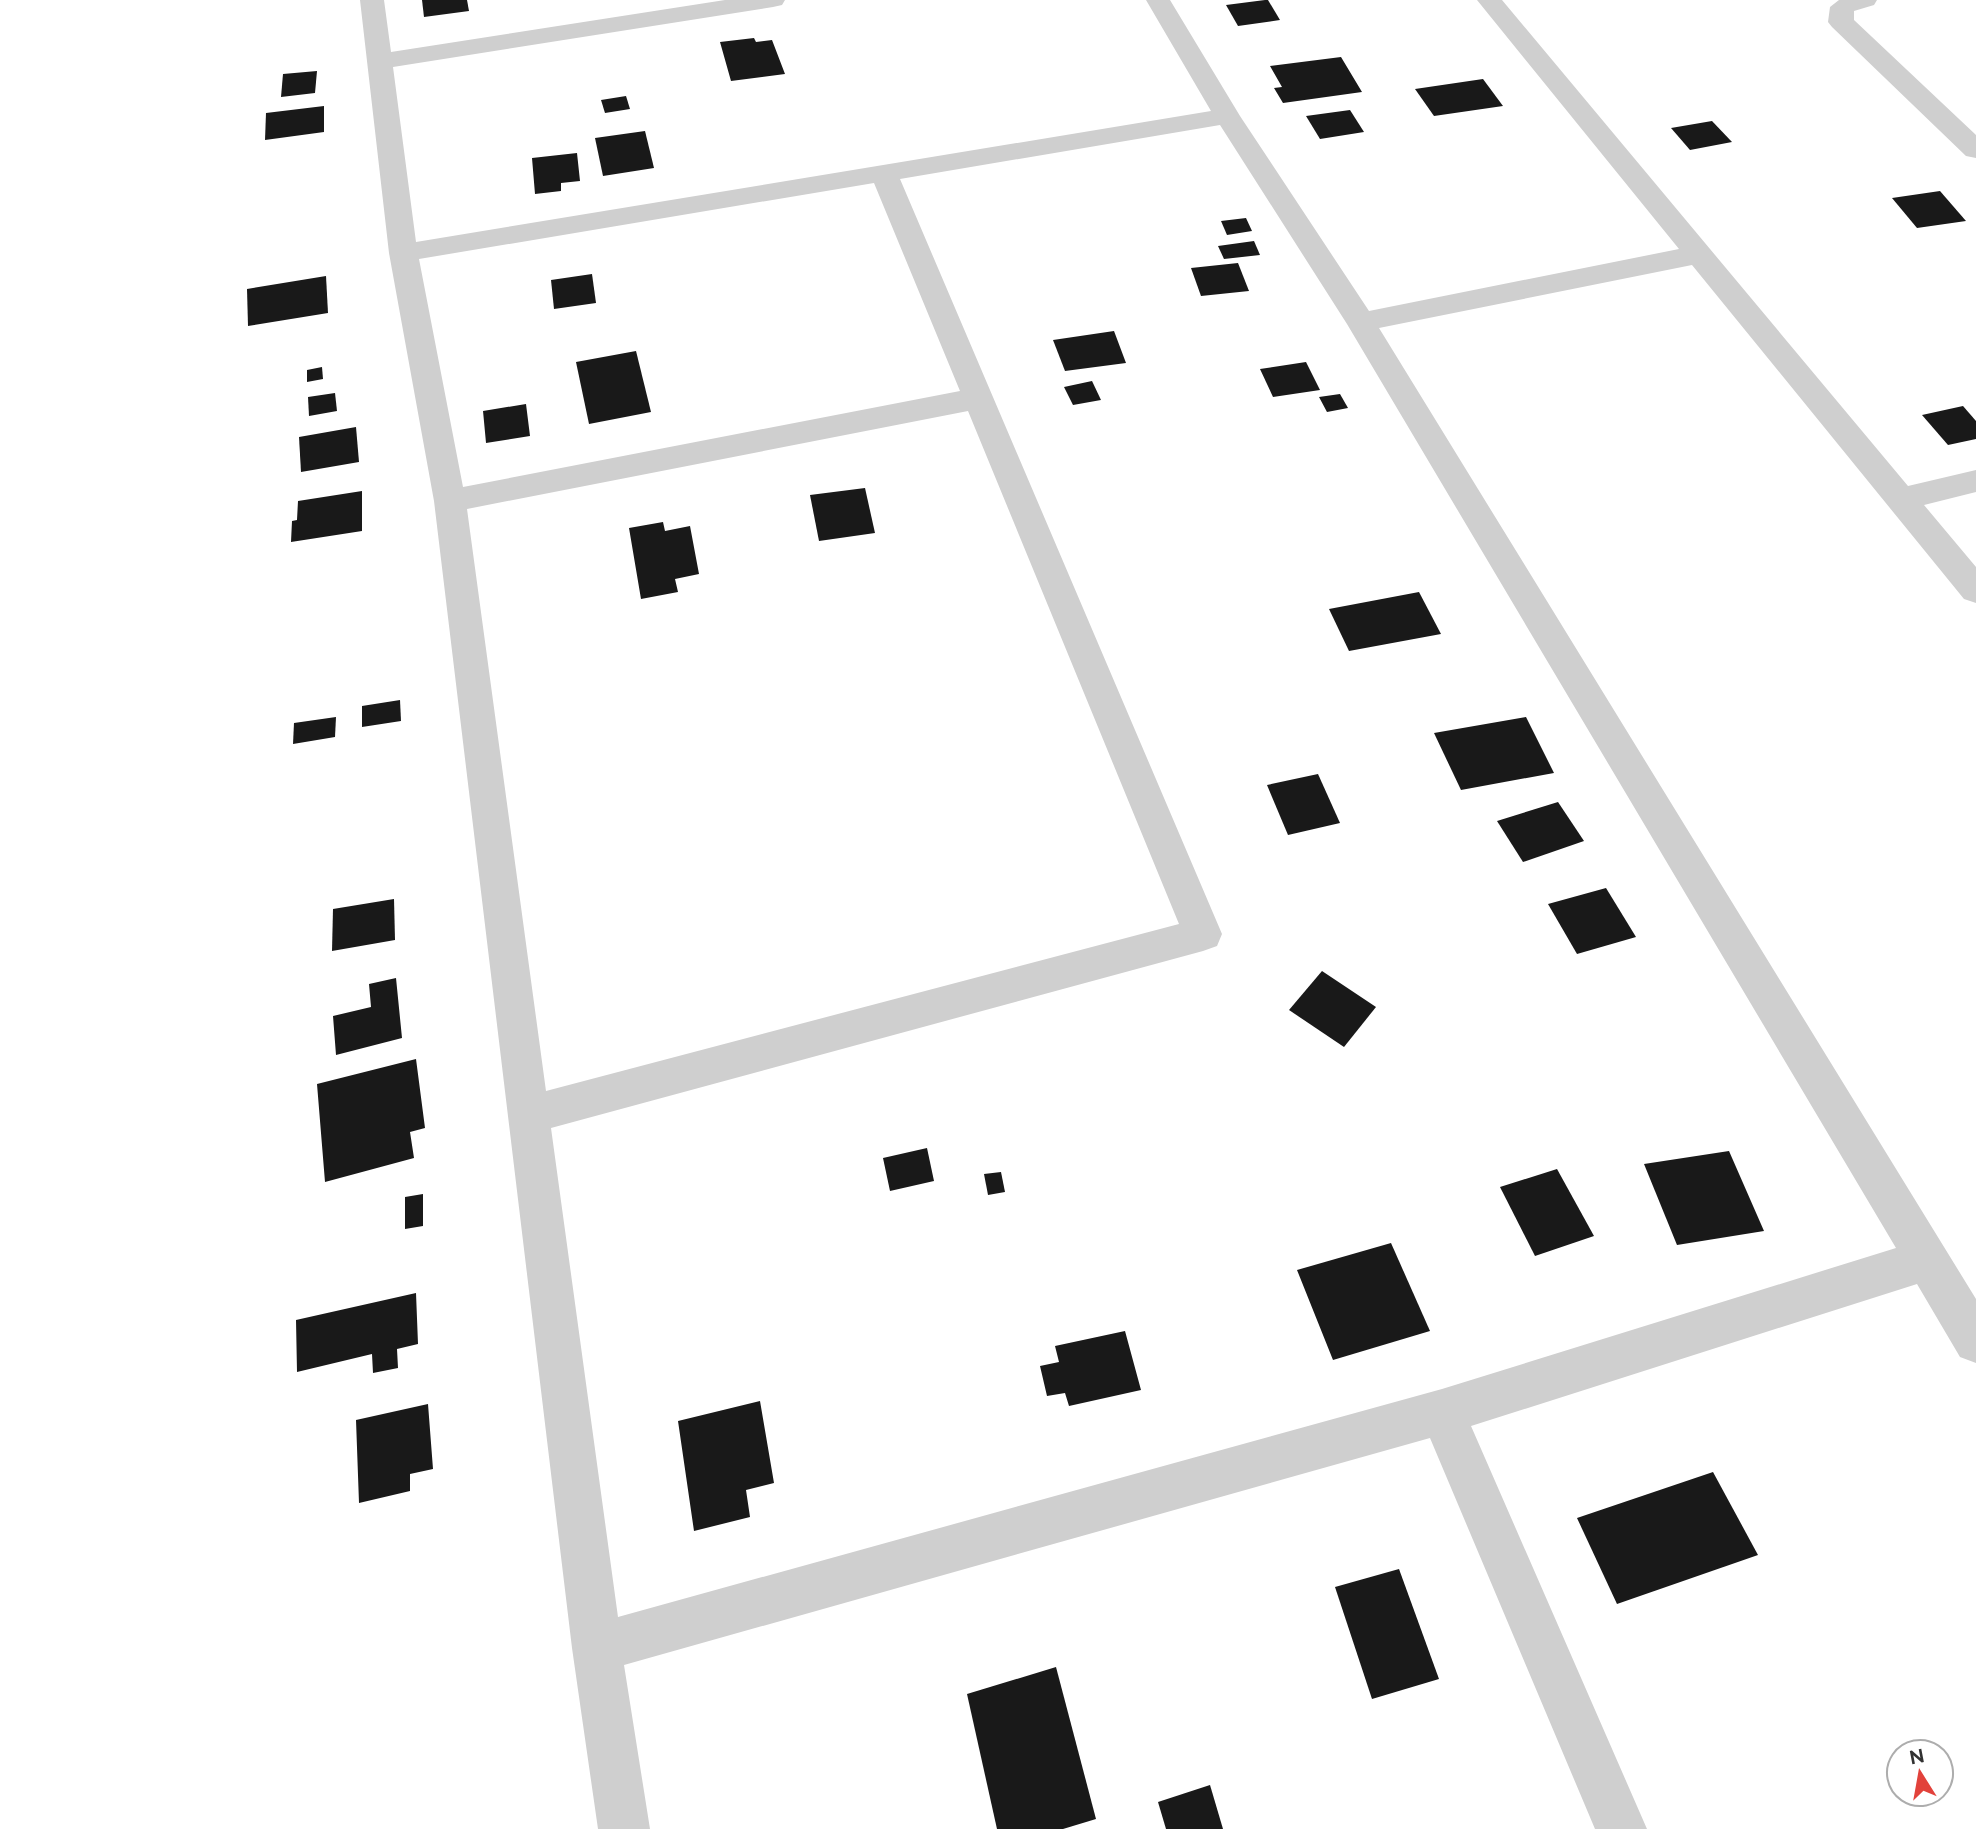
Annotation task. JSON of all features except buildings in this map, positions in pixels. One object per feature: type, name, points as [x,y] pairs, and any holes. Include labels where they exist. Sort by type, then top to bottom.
[{"type":"street","points":[[372,0],[403,253],[450,501],[597,1648],[624,1829]]},
{"type":"street","points":[[380,61],[773,0]]},
{"type":"street","points":[[1158,0],[1227,116],[1361,322],[1976,1341]]},
{"type":"street","points":[[1489,0],[1976,590]]},
{"type":"street","points":[[1865,0],[1842,8],[1841,22],[1976,149]]},
{"type":"street","points":[[403,253],[1227,116]]},
{"type":"street","points":[[530,1115],[1203,934],[883,172]]},
{"type":"street","points":[[1361,322],[1699,254]]},
{"type":"street","points":[[450,501],[978,398]]},
{"type":"street","points":[[1901,499],[1976,481]]},
{"type":"street","points":[[597,1648],[1442,1412],[1926,1260]]},
{"type":"street","points":[[1442,1412],[1620,1829]]}]
